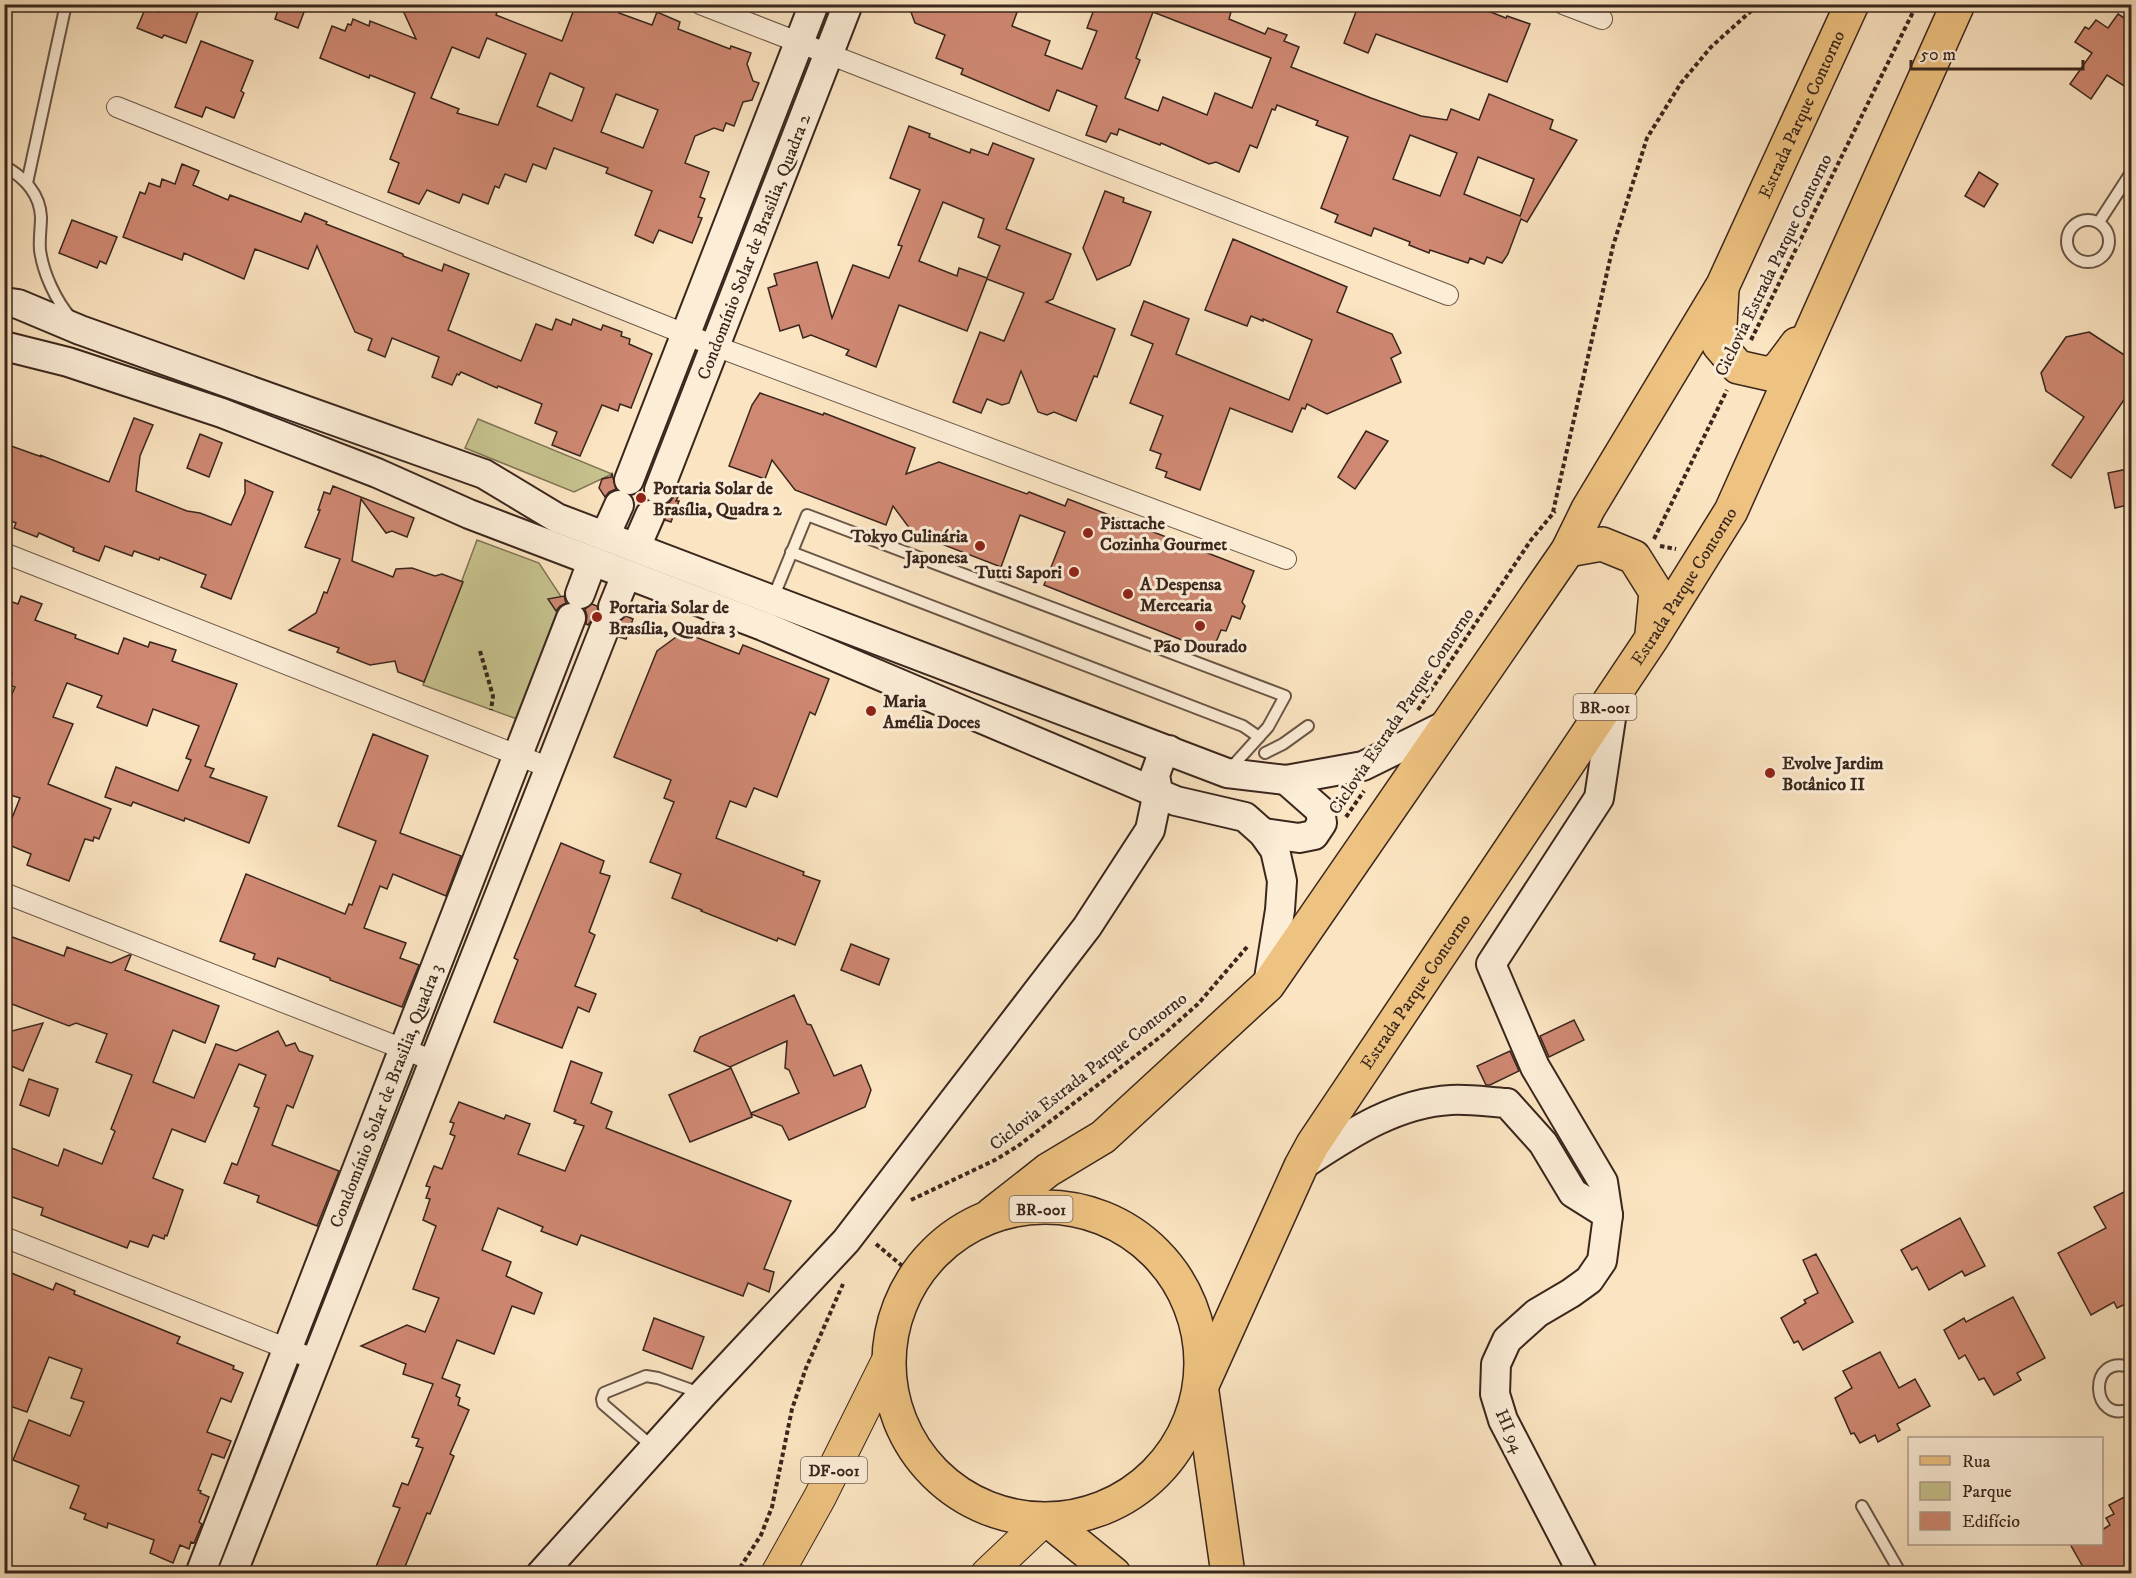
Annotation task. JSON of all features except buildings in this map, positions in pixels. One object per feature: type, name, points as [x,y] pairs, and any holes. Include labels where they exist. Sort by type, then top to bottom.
[{"type":"highway","name":"Estrada Parque Contorno","points":[[992,1214],[1048,1170],[1103,1137],[1268,985],[1568,550],[1594,499],[1723,285],[1852,4]]},
{"type":"highway","name":"Estrada Parque Contorno","points":[[1203,1387],[1300,1166],[1313,1144],[1652,638],[1731,512],[1958,4]]},
{"type":"highway","points":[[1723,285],[1719,345],[1738,366],[1766,374],[1773,373],[1816,320]]},
{"type":"highway","points":[[1568,550],[1602,544],[1634,557],[1656,592],[1652,638]]},
{"type":"highway","name":"BR-001","points":[[1203,1387],[1173,1457],[1119,1504],[1046,1521],[983,1508],[933,1474],[898,1424],[886,1364],[893,1317],[913,1275],[948,1238],[992,1214],[1072,1207],[1145,1239],[1193,1304],[1228,1574]]},
{"type":"highway","name":"BR-001","points":[[1046,1521],[1114,1574]]},
{"type":"main road","name":"DF-001","points":[[777,1574],[820,1497],[886,1364]]},
{"type":"main road","points":[[987,1574],[1046,1521]]},
{"type":"street","points":[[700,4],[1448,295]]},
{"type":"street","name":"Condomínio Solar de Brasilia, Quadra 2","points":[[605,537],[629,481],[814,4]]},
{"type":"street","name":"Condomínio Solar de Brasilia, Quadra 2","points":[[636,547],[848,4]]},
{"type":"street","points":[[1563,4],[1602,20]]},
{"type":"street","points":[[117,107],[715,346],[1286,559]]},
{"type":"street","points":[[4,302],[18,304],[80,330],[484,474],[556,518],[636,547],[767,613],[1176,801],[1245,817],[1263,833],[1275,850],[1282,881],[1280,910],[1268,985]]},
{"type":"street","points":[[4,346],[68,362],[222,412],[377,473],[469,514],[627,575],[767,613],[1169,750],[1227,773],[1363,766],[1446,725]]},
{"type":"street","points":[[469,514],[469,496],[475,483],[484,474]]},
{"type":"street","points":[[629,481],[658,491]]},
{"type":"street","points":[[4,553],[550,768]]},
{"type":"street","name":"Condomínio Solar de Brasilia, Quadra 3","points":[[201,1574],[519,756],[592,562]]},
{"type":"street","name":"Condomínio Solar de Brasilia, Quadra 3","points":[[232,1574],[627,575]]},
{"type":"street","points":[[571,618],[604,630]]},
{"type":"street","name":"HI 94","points":[[1583,1574],[1503,1420],[1495,1394],[1496,1364],[1507,1340],[1537,1313],[1589,1280],[1602,1261],[1608,1215],[1603,1182],[1535,1067],[1491,964],[1599,798],[1616,691]]},
{"type":"street","points":[[541,1574],[703,1394],[846,1241],[1087,927],[1150,830],[1158,792],[1155,775],[1160,761],[1169,750]]},
{"type":"street","points":[[1263,833],[1299,838],[1314,835],[1322,824],[1320,810],[1271,770]]},
{"type":"street","points":[[4,892],[434,1061]]},
{"type":"street","points":[[1300,1166],[1353,1132],[1380,1118],[1413,1106],[1452,1100],[1507,1103],[1543,1143],[1573,1193],[1608,1215]]},
{"type":"street","points":[[4,1237],[316,1360]]},
{"type":"lane","points":[[27,183],[66,4]]},
{"type":"lane","points":[[4,166],[27,183],[36,197],[41,215],[40,252],[56,296],[80,330]]},
{"type":"lane","points":[[2099,222],[2132,171]]},
{"type":"lane","points":[[2086,219],[2099,222],[2108,232],[2110,239],[2107,252],[2090,262],[2077,259],[2068,249],[2069,230],[2073,224],[2086,219]]},
{"type":"lane","points":[[767,613],[807,515],[1285,696],[1268,727],[1227,773]]},
{"type":"lane","points":[[791,552],[1243,726],[1259,736]]},
{"type":"lane","points":[[1271,770],[1284,744],[1308,726]]},
{"type":"lane","points":[[1268,727],[1271,770]]},
{"type":"lane","points":[[2132,1368],[2117,1365],[2109,1368],[2103,1373],[2097,1387],[2098,1394],[2106,1406],[2120,1411],[2132,1408]]},
{"type":"lane","points":[[654,1448],[603,1404],[604,1393],[646,1376],[703,1394]]},
{"type":"lane","points":[[1862,1506],[1901,1574]]},
{"type":"path","points":[[1553,513],[1613,246],[1647,138],[1681,82],[1711,47],[1759,4]]},
{"type":"path","name":"Ciclovia Estrada Parque Contorno","points":[[1654,538],[1917,4]]},
{"type":"path","name":"Ciclovia Estrada Parque Contorno","points":[[1413,716],[1531,540],[1558,509]]},
{"type":"path","points":[[1649,544],[1682,550]]},
{"type":"path","points":[[480,651],[493,696],[491,710]]},
{"type":"path","name":"Ciclovia Estrada Parque Contorno","points":[[1343,823],[1387,756]]},
{"type":"path","name":"Ciclovia Estrada Parque Contorno","points":[[909,1201],[995,1160],[1018,1146],[1164,1034],[1198,1004],[1250,944]]},
{"type":"path","points":[[871,1240],[913,1275]]},
{"type":"path","points":[[736,1574],[761,1535],[772,1507],[792,1409],[806,1368],[846,1279]]},
{"type":"green space","points":[[478,419],[612,474],[574,492],[465,448]]},
{"type":"green space","points":[[477,540],[539,563],[562,598],[517,719],[423,685]]},
{"type":"place","name":"Portaria Solar de Brasília, Quadra 2","points":[[641,498]]},
{"type":"place","name":"Pisttache Cozinha Gourmet","points":[[1088,533]]},
{"type":"place","name":"Tokyo Culinária Japonesa","points":[[980,546]]},
{"type":"place","name":"Tutti Sapori","points":[[1074,572]]},
{"type":"place","name":"A Despensa Mercearia","points":[[1128,594]]},
{"type":"place","name":"Portaria Solar de Brasília, Quadra 3","points":[[597,617]]},
{"type":"place","name":"Pão Dourado","points":[[1200,626]]},
{"type":"place","name":"Maria Amélia Doces","points":[[871,711]]},
{"type":"place","name":"Evolve Jardim Botânico II","points":[[1770,773]]}]
